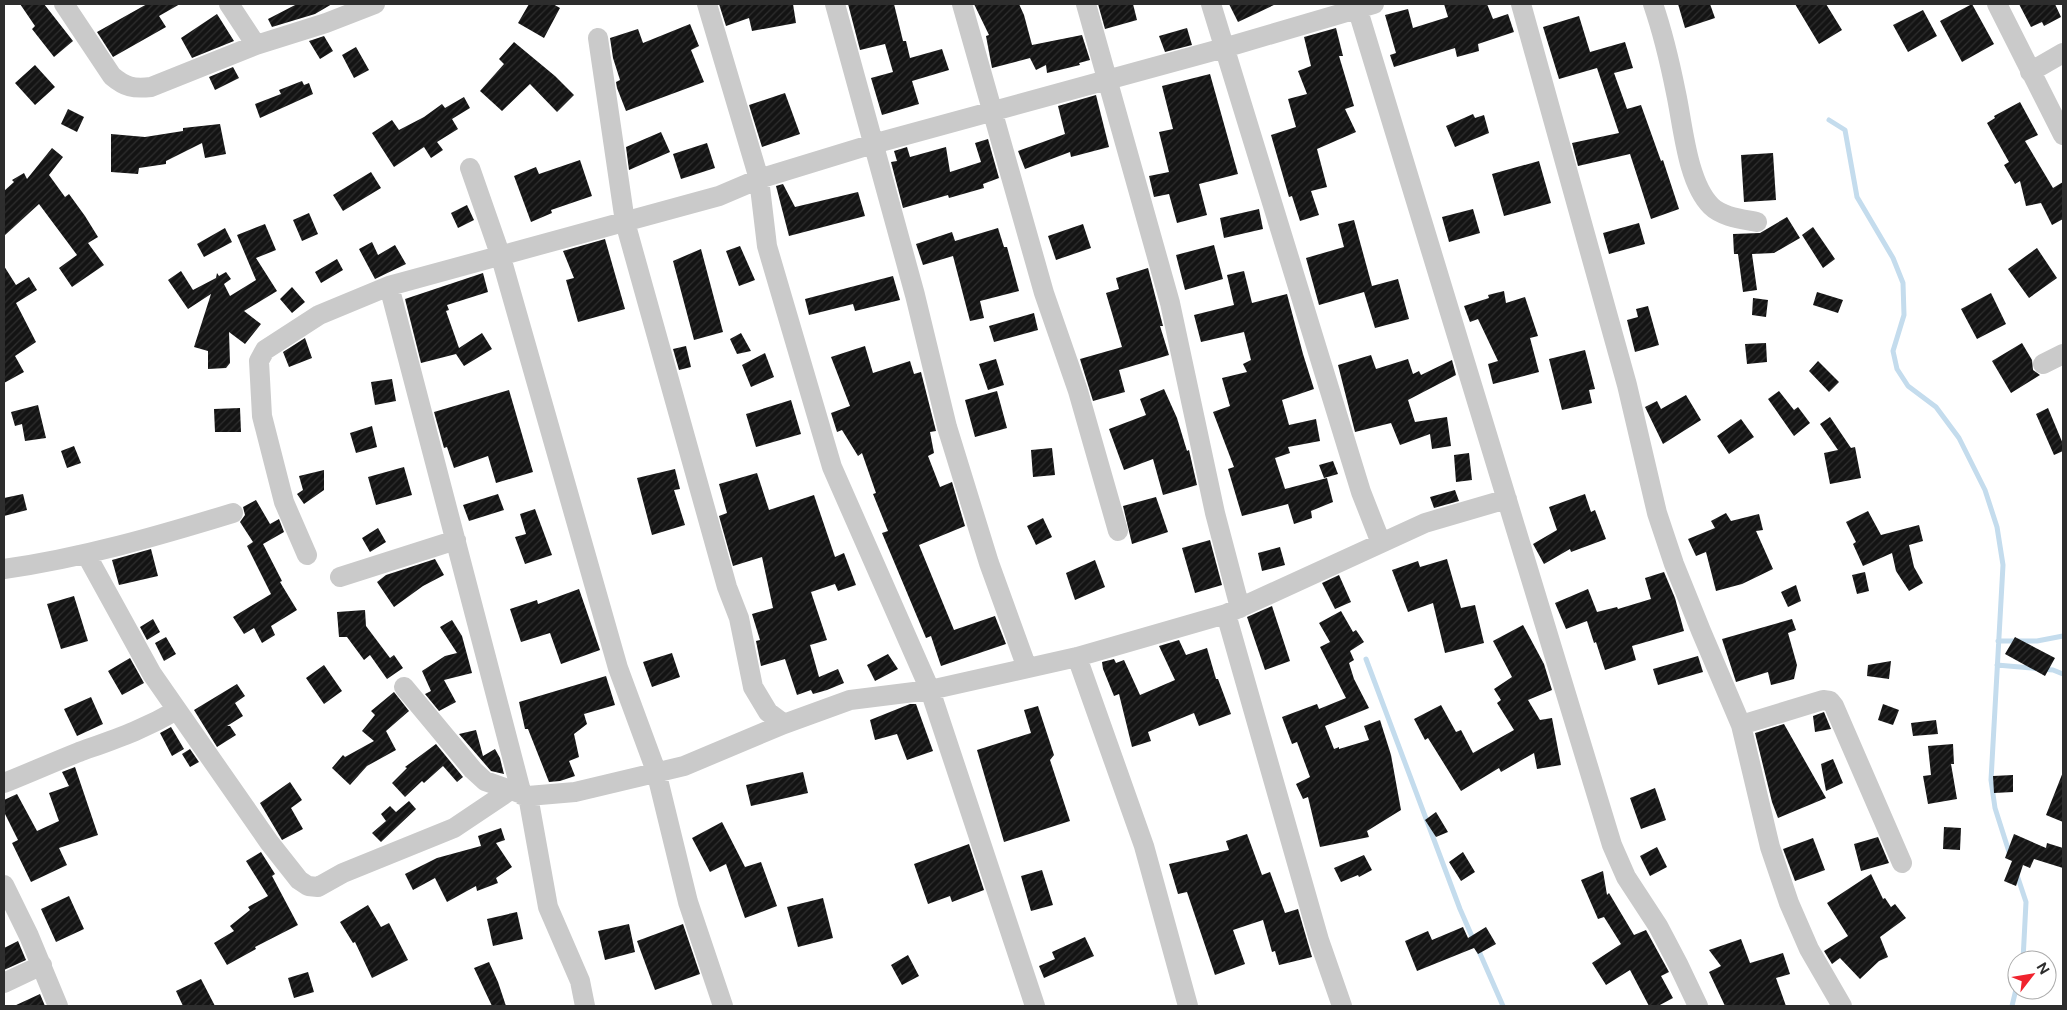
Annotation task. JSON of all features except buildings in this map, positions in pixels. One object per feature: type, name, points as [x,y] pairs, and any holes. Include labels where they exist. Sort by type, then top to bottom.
[{"type":"street","points":[[64,4],[112,76],[122,84],[134,89],[151,87],[256,45],[375,4]]},
{"type":"street","points":[[230,4],[256,45]]},
{"type":"street","points":[[707,4],[759,179],[767,246],[832,467],[930,690],[1035,1006]]},
{"type":"street","points":[[835,4],[915,295],[963,485],[1027,668]]},
{"type":"street","points":[[962,4],[1044,293],[1078,391],[1118,531]]},
{"type":"street","points":[[1086,4],[1170,303],[1213,504],[1233,611],[1319,940],[1342,1006]]},
{"type":"street","points":[[1211,4],[1361,492],[1381,543]]},
{"type":"street","points":[[1521,4],[1627,385],[1657,513],[1687,598],[1741,725],[1770,847],[1789,903],[1809,949],[1842,1006]]},
{"type":"street","points":[[1653,4],[1664,34],[1685,143],[1698,187],[1711,206],[1729,216],[1757,222]]},
{"type":"street","points":[[1997,4],[2063,135]]},
{"type":"street","points":[[307,555],[284,502],[273,464],[262,416],[259,361],[265,350],[319,315],[389,286],[500,254],[718,196],[759,179],[873,144],[1224,48],[1363,5],[1507,499],[1612,844],[1626,877],[1658,926],[1698,1006]]},
{"type":"street","points":[[598,38],[625,222],[727,587],[739,618],[753,687],[768,712],[784,724]]},
{"type":"street","points":[[2030,72],[2063,53]]},
{"type":"street","points":[[470,168],[500,254],[618,668],[656,772],[688,902],[723,1006]]},
{"type":"street","points":[[389,286],[456,540],[548,907],[580,981],[585,1006]]},
{"type":"street","points":[[2043,364],[2063,354]]},
{"type":"street","points":[[404,687],[473,770],[485,780],[520,794],[575,792],[684,766],[784,724],[850,700],[930,690],[1077,657],[1233,611],[1425,523],[1507,499]]},
{"type":"street","points":[[4,569],[49,562],[156,537],[233,513]]},
{"type":"street","points":[[340,577],[456,540]]},
{"type":"street","points":[[86,554],[152,674],[269,842],[299,880],[308,886],[318,887],[359,866],[454,828],[520,794]]},
{"type":"street","points":[[1077,657],[1144,846],[1188,1006]]},
{"type":"street","points":[[1741,725],[1823,700],[1830,701],[1834,706],[1902,863]]},
{"type":"street","points":[[4,783],[146,728],[178,710]]},
{"type":"street","points":[[4,885],[42,965],[58,1006]]},
{"type":"street","points":[[4,983],[42,965]]},
{"type":"waterway","points":[[1829,120],[1845,130],[1857,197],[1893,258],[1903,283],[1904,315],[1893,351],[1897,369],[1908,386],[1936,407],[1959,438],[1985,490],[1997,527],[2003,565],[1991,780],[1995,808],[2010,855]]},
{"type":"waterway","points":[[1998,641],[2037,641],[2063,636]]},
{"type":"waterway","points":[[1366,659],[1460,909],[1474,941]]},
{"type":"waterway","points":[[1997,665],[2053,670],[2063,674]]},
{"type":"waterway","points":[[2017,875],[2026,902],[2024,950]]},
{"type":"waterway","points":[[1478,949],[1503,1006]]},
{"type":"waterway","points":[[2012,1006],[2013,1000]]}]
